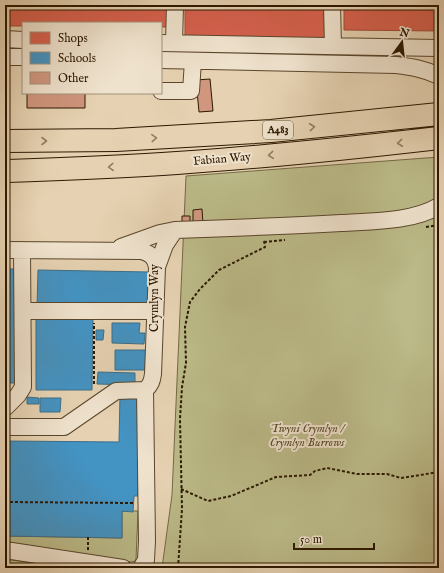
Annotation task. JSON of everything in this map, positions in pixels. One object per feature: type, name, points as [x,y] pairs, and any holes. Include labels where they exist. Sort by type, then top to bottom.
[{"type":"highway","name":"Fabian Way","points":[[5,141],[116,140],[271,131],[439,114]]},
{"type":"highway","name":"Fabian Way","points":[[5,171],[177,163],[353,148],[439,138]]},
{"type":"street","points":[[175,5],[168,43],[439,48]]},
{"type":"street","points":[[332,5],[333,46]]},
{"type":"street","points":[[5,39],[22,40]]},
{"type":"street","points":[[5,57],[22,57]]},
{"type":"street","points":[[162,60],[396,65],[428,71],[439,76]]},
{"type":"street","points":[[162,91],[191,91],[193,61]]},
{"type":"street","points":[[111,251],[160,233],[175,230],[264,227],[379,220],[407,217],[429,212],[439,206]]},
{"type":"street","points":[[157,267],[165,246],[175,230]]},
{"type":"street","name":"Crymlyn Way","points":[[5,250],[142,250],[150,253],[155,259],[157,267],[153,374],[145,393]]},
{"type":"street","points":[[5,408],[12,395],[23,387],[22,250]]},
{"type":"street","points":[[23,312],[155,311]]},
{"type":"street","points":[[5,427],[64,427],[116,391],[145,393],[147,502],[146,560],[141,568]]},
{"type":"street","points":[[5,550],[123,568]]},
{"type":"path","points":[[178,568],[182,509],[180,419],[182,387],[186,363],[185,327],[190,302],[200,289],[219,270],[265,247],[264,227]]},
{"type":"path","points":[[94,337],[94,384]]},
{"type":"path","points":[[181,489],[208,501],[231,496],[276,477],[310,475],[315,471],[327,468],[357,474],[387,474],[401,478],[439,472]]},
{"type":"path","points":[[5,502],[147,502]]},
{"type":"green space","name":"Twyni Crymlyn / Crymlyn Burrows","points":[[439,157],[439,568],[162,568],[172,495],[186,176]]},
{"type":"green space","points":[[122,511],[138,511],[135,561],[131,562],[5,544],[5,536],[122,538]]},
{"type":"green space","points":[[5,559],[68,568],[5,568]]},
{"type":"building: Shops","points":[[6,5],[169,6],[169,27],[162,27],[162,22],[22,22],[22,26],[6,26]]},
{"type":"building: Shops","points":[[185,6],[328,8],[328,39],[185,37]]},
{"type":"building: Shops","points":[[344,9],[439,10],[439,31],[344,30]]},
{"type":"building: Schools","points":[[5,269],[17,269],[16,383],[5,383]]},
{"type":"building: Schools","points":[[38,270],[149,272],[148,309],[37,307]]},
{"type":"building: Schools","points":[[36,317],[93,317],[92,390],[36,390]]},
{"type":"building: Schools","points":[[112,323],[140,323],[139,333],[145,333],[144,344],[112,343]]},
{"type":"building: Schools","points":[[96,330],[104,330],[103,340],[96,340]]},
{"type":"building: Schools","points":[[115,350],[146,350],[145,370],[115,370]]},
{"type":"building: Schools","points":[[98,372],[135,373],[135,385],[97,384]]},
{"type":"building: Schools","points":[[120,395],[139,395],[138,496],[134,496],[133,512],[122,511],[122,538],[5,536],[5,441],[119,442]]},
{"type":"building: Schools","points":[[27,397],[39,398],[39,404],[27,404]]},
{"type":"building: Schools","points":[[40,398],[61,398],[60,412],[40,412]]},
{"type":"building: Other","points":[[210,79],[213,111],[199,112],[196,80]]},
{"type":"building: Other","points":[[27,94],[85,94],[85,108],[27,108]]},
{"type":"building: Other","points":[[202,209],[203,224],[193,224],[193,210]]},
{"type":"building: Other","points":[[182,216],[190,216],[190,222],[182,223]]}]
